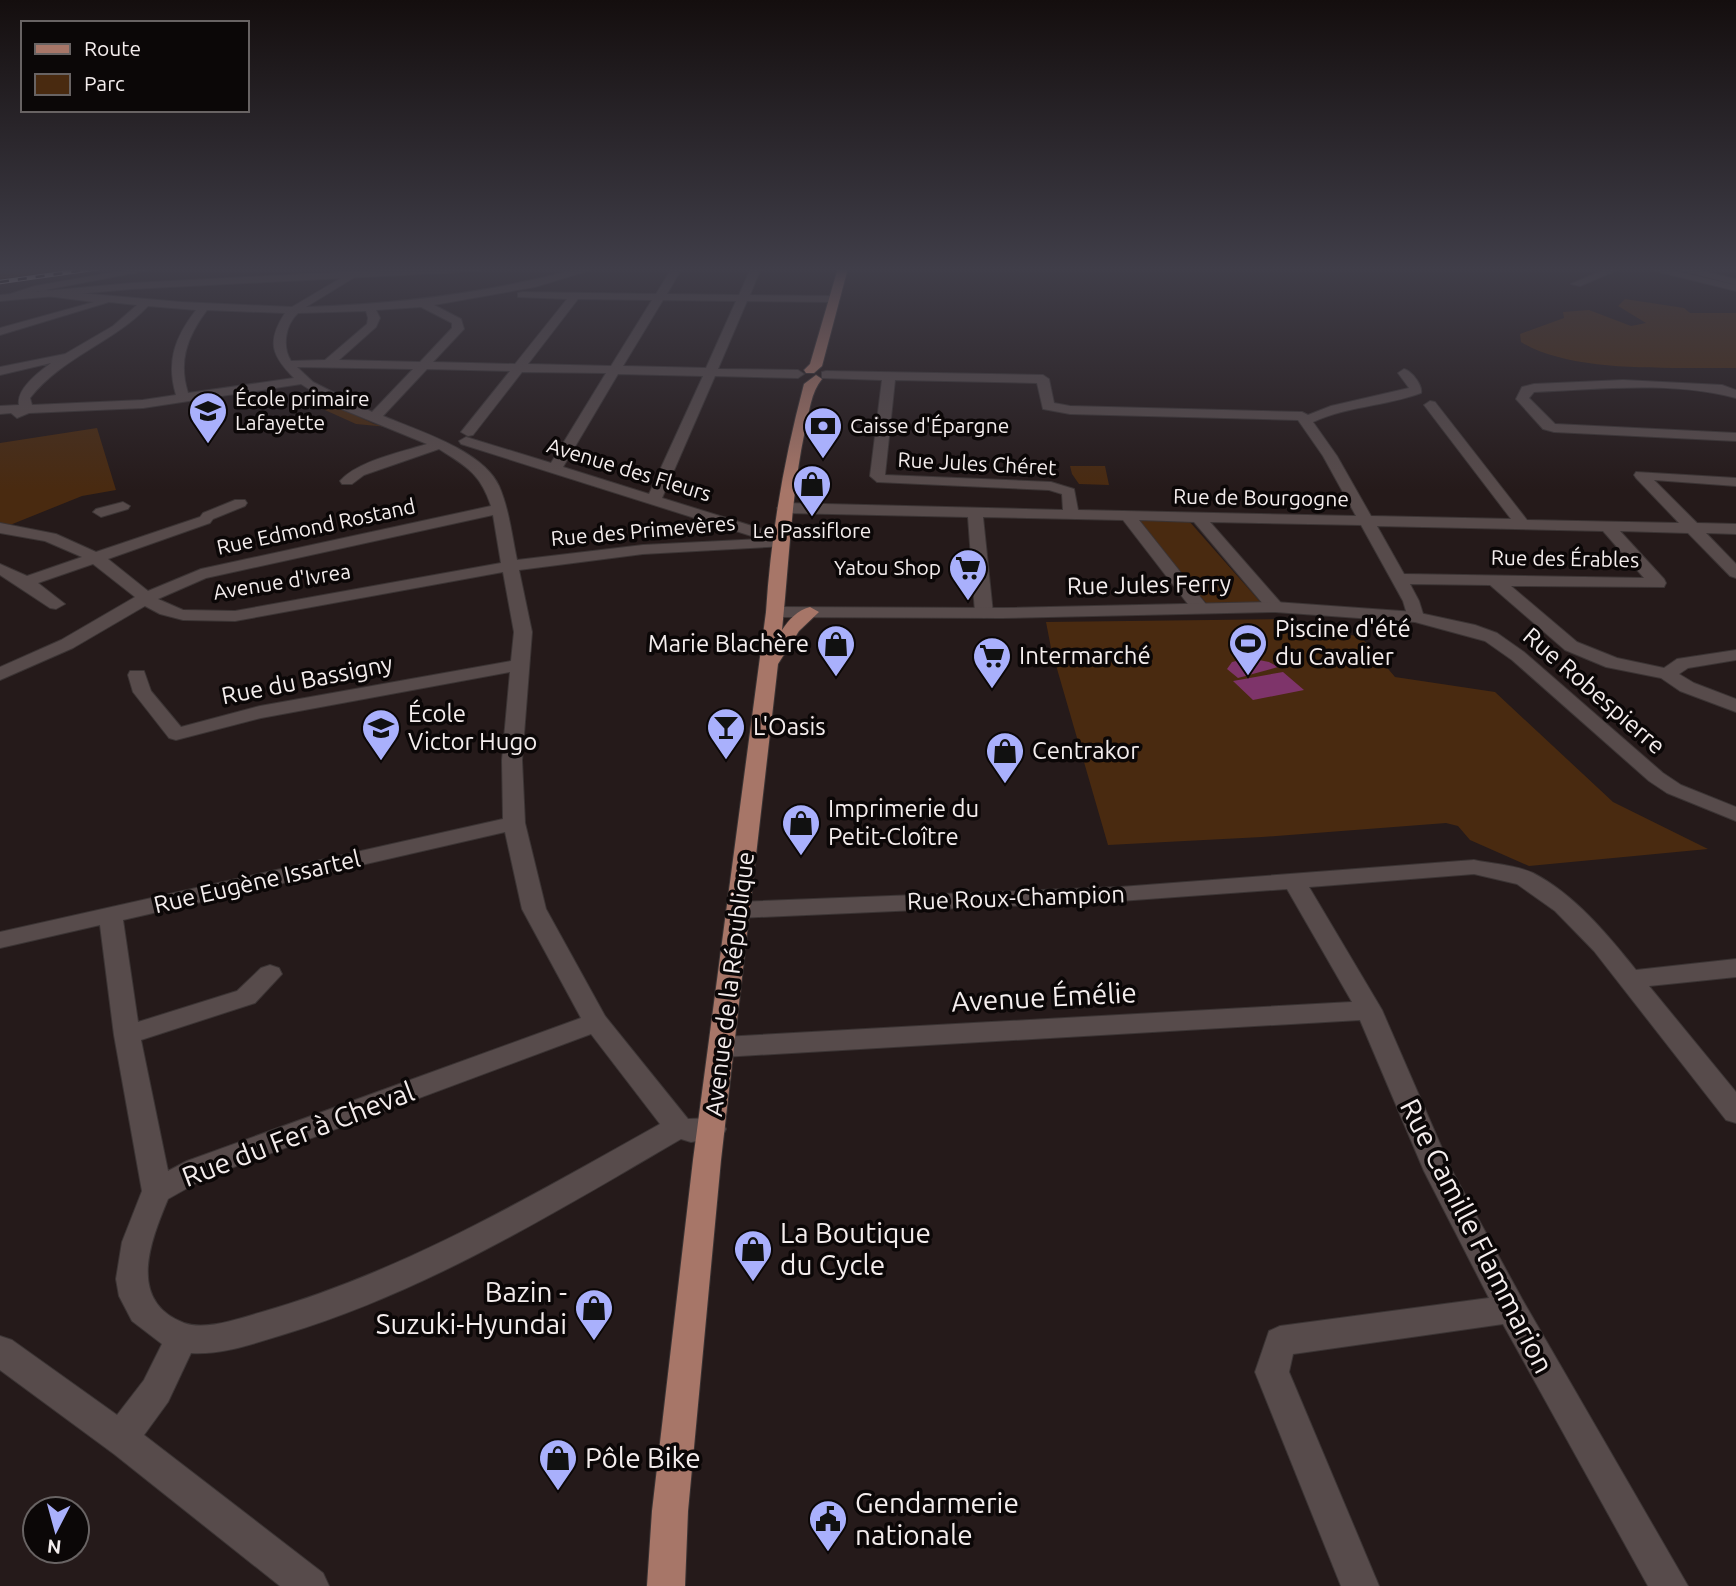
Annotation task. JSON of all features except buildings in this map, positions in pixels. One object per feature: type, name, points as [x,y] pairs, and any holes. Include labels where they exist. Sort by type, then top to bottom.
[{"type":"main road","name":"Avenue de la République","points":[[666,1586],[670,1511],[707,1160],[769,663],[785,508],[795,440],[822,342]]},
{"type":"main road","points":[[769,663],[783,646],[794,624],[810,612]]},
{"type":"street","points":[[26,409],[24,398],[31,387],[68,356],[91,342]]},
{"type":"street","points":[[181,342],[176,356],[178,383],[184,399]]},
{"type":"street","points":[[280,342],[283,360],[304,380],[344,405],[374,418],[404,429],[450,438],[491,484],[499,509],[523,632],[512,760],[513,823],[534,909],[596,1022],[678,1128],[691,1131],[712,1129]]},
{"type":"street","points":[[323,364],[350,342]]},
{"type":"street","points":[[374,418],[445,342]]},
{"type":"street","points":[[347,481],[359,472],[450,438],[538,342]]},
{"type":"street","points":[[554,469],[631,342]]},
{"type":"street","points":[[654,500],[724,342]]},
{"type":"street","points":[[0,371],[68,356]]},
{"type":"street","points":[[290,368],[323,364],[1042,379],[1048,406],[1055,409],[1305,418],[1342,405],[1374,401],[1417,390],[1404,373]]},
{"type":"street","name":"Rue Jules Chéret","points":[[890,376],[877,475],[882,479],[1052,486],[1069,492],[1071,514]]},
{"type":"street","points":[[0,410],[108,407],[184,399],[304,380]]},
{"type":"street","points":[[1736,394],[1723,390],[1601,384],[1526,390],[1522,399],[1548,426],[1554,428],[1736,437]]},
{"type":"street","points":[[1702,389],[1713,398],[1736,403]]},
{"type":"street","points":[[1430,405],[1523,525]]},
{"type":"street","points":[[0,424],[26,409]]},
{"type":"street","points":[[1305,418],[1330,456],[1411,601],[1415,617]]},
{"type":"street","name":"Avenue des Fleurs","points":[[450,438],[781,540]]},
{"type":"street","points":[[1736,482],[1641,475],[1736,573]]},
{"type":"street","points":[[25,582],[205,520],[208,516],[240,503]]},
{"type":"street","points":[[101,512],[123,506]]},
{"type":"street","name":"Rue de Bourgogne","points":[[785,508],[1736,529]]},
{"type":"street","name":"Rue Edmond Rostand","points":[[0,674],[67,644],[146,598],[206,573],[499,509]]},
{"type":"street","points":[[975,512],[984,613]]},
{"type":"street","points":[[1128,516],[1200,608]]},
{"type":"street","points":[[1198,517],[1275,607]]},
{"type":"street","name":"Rue des Érables","points":[[1397,579],[1658,583],[1608,527]]},
{"type":"street","name":"Avenue d'Ivrea","points":[[0,528],[54,538],[96,557],[157,607],[186,616],[235,616],[509,565]]},
{"type":"street","name":"Rue des Primevères","points":[[509,565],[781,540]]},
{"type":"street","points":[[0,569],[25,582],[51,601]]},
{"type":"street","points":[[1495,581],[1571,646],[1612,663],[1667,674],[1687,687],[1736,706]]},
{"type":"street","name":"Rue Jules Ferry","points":[[775,612],[984,613],[1275,607],[1415,617]]},
{"type":"street","name":"Rue Robespierre","points":[[1415,617],[1469,629],[1491,637],[1518,656],[1656,777],[1683,794],[1736,815]]},
{"type":"street","points":[[1667,674],[1683,663],[1736,655]]},
{"type":"street","name":"Rue du Bassigny","points":[[137,676],[142,692],[176,734],[260,712],[519,665]]},
{"type":"street","name":"Rue Eugène Issartel","points":[[0,940],[513,823]]},
{"type":"street","name":"Rue Roux-Champion","points":[[738,910],[1120,894],[1474,867],[1524,878],[1563,906],[1603,945],[1736,1112]]},
{"type":"street","name":"Rue Camille Flammarion","points":[[1294,881],[1369,1010],[1438,1171],[1511,1309],[1669,1586]]},
{"type":"street","points":[[111,916],[127,1035],[158,1191]]},
{"type":"street","points":[[1630,979],[1736,968]]},
{"type":"street","points":[[127,1035],[246,997],[270,974]]},
{"type":"street","name":"Avenue Émélie","points":[[723,1047],[1369,1010]]},
{"type":"street","name":"Rue du Fer à Cheval","points":[[180,1338],[146,1317],[135,1298],[131,1259],[158,1191],[197,1169],[596,1022]]},
{"type":"street","points":[[119,1437],[152,1396],[173,1361],[180,1338],[222,1338],[297,1318],[424,1267],[678,1128]]},
{"type":"street","points":[[1360,1586],[1272,1372],[1280,1341],[1511,1309]]},
{"type":"street","points":[[0,1351],[119,1437],[310,1586]]},
{"type":"green space","points":[[1521,342],[1736,342],[1736,368],[1625,367],[1568,359]]},
{"type":"green space","points":[[325,401],[374,424],[388,427],[356,424],[316,406]]},
{"type":"green space","points":[[97,428],[116,490],[82,496],[10,525],[0,524],[0,443]]},
{"type":"green space","points":[[1070,466],[1105,466],[1109,485],[1079,484]]},
{"type":"green space","points":[[1137,520],[1189,521],[1262,604],[1207,604]]},
{"type":"green space","points":[[1284,619],[1286,629],[1360,636],[1395,677],[1495,692],[1613,802],[1708,849],[1529,866],[1470,840],[1458,826],[1446,823],[1108,845],[1051,648],[1046,622]]},
{"type":"shaded area","points":[[1249,658],[1269,662],[1278,667],[1238,678],[1227,669],[1232,662]]},
{"type":"shaded area","points":[[1283,672],[1304,690],[1253,700],[1233,681]]},
{"type":"place","name":"École primaire Lafayette","points":[[208,445]]},
{"type":"place","name":"Caisse d'Épargne","points":[[823,460]]},
{"type":"place","name":"Le Passiflore","points":[[812,518]]},
{"type":"place","name":"Yatou Shop","points":[[968,602]]},
{"type":"place","name":"Piscine d'été du Cavalier","points":[[1248,677]]},
{"type":"place","name":"Marie Blachère","points":[[836,678]]},
{"type":"place","name":"Intermarché","points":[[992,690]]},
{"type":"place","name":"L'Oasis","points":[[726,761]]},
{"type":"place","name":"École Victor Hugo","points":[[381,762]]},
{"type":"place","name":"Centrakor","points":[[1005,785]]},
{"type":"place","name":"Imprimerie du Petit-Cloître","points":[[801,857]]},
{"type":"place","name":"La Boutique du Cycle","points":[[753,1283]]},
{"type":"place","name":"Bazin - Suzuki-Hyundai","points":[[594,1342]]},
{"type":"place","name":"Pôle Bike","points":[[558,1492]]},
{"type":"place","name":"Gendarmerie nationale","points":[[828,1553]]}]
